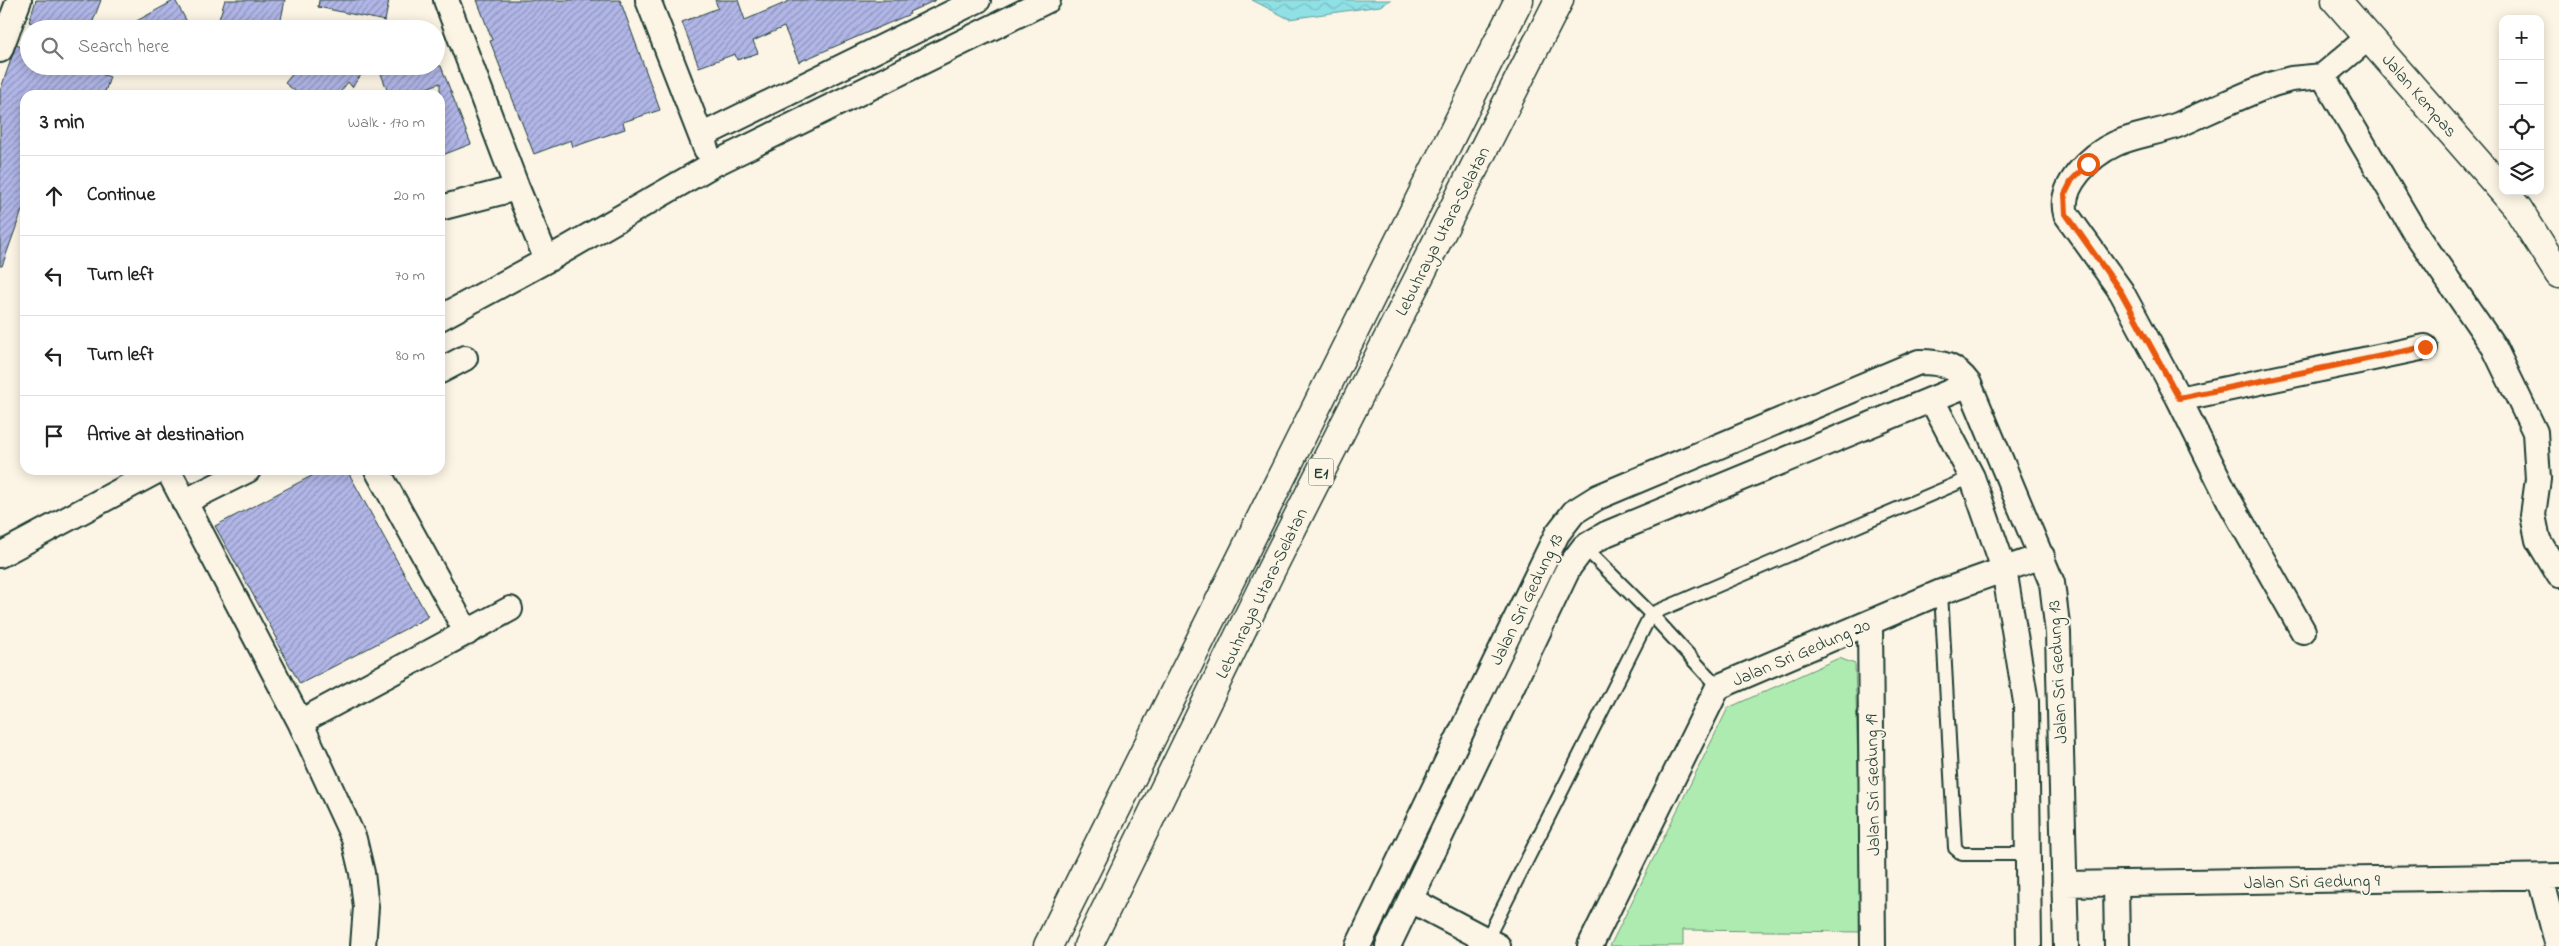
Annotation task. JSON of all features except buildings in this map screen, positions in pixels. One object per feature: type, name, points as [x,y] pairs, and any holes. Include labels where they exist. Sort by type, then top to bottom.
[{"type":"main road","name":"Lebuhraya Utara–Selatan","points":[[1048,946],[1519,0]]},
{"type":"main road","name":"Lebuhraya Utara–Selatan","points":[[1088,946],[1270,572],[1559,0]]},
{"type":"main road","name":"Jalan Kempas","points":[[2336,0],[2499,186]]},
{"type":"main road","name":"Jalan Kempas","points":[[2506,195],[2518,209],[2559,274]]},
{"type":"street","points":[[0,50],[19,0]]},
{"type":"street","points":[[446,0],[517,188],[547,260]]},
{"type":"street","points":[[648,0],[712,164]]},
{"type":"street","points":[[701,136],[978,0]]},
{"type":"street","points":[[445,315],[547,260],[712,164],[1048,0]]},
{"type":"street","points":[[2303,631],[2230,502],[2179,398],[2121,292],[2066,214],[2065,194],[2072,180],[2088,164],[2113,145],[2172,127],[2273,84],[2290,79],[2323,76],[2369,37]]},
{"type":"street","points":[[2323,76],[2413,229],[2494,347],[2534,432],[2538,478],[2533,515],[2538,540],[2559,575]]},
{"type":"street","points":[[445,207],[517,188]]},
{"type":"street","points":[[2179,398],[2425,347]]},
{"type":"street","points":[[445,368],[464,358]]},
{"type":"street","name":"Jalan Sri Gedung 13","points":[[1358,946],[1557,534],[1574,512],[1598,496],[1919,362],[1950,364],[1970,384],[2052,583],[2057,610],[2066,946]]},
{"type":"street","name":"Jalan Sri Gedung 13","points":[[1388,946],[1569,567],[1584,547],[1606,534],[1970,384]]},
{"type":"street","name":"Jalan Sri Gedung 13","points":[[1932,400],[1972,477],[2004,570],[2026,702],[2029,946]]},
{"type":"street","points":[[0,555],[150,475]]},
{"type":"street","points":[[170,475],[300,722],[354,839],[362,873],[366,907],[363,946]]},
{"type":"street","points":[[184,502],[238,475]]},
{"type":"street","points":[[380,475],[467,633]]},
{"type":"street","name":"Jalan Sri Gedung 20","points":[[1590,946],[1718,687],[1941,592],[2042,556]]},
{"type":"street","points":[[300,722],[510,609]]},
{"type":"street","name":"Jalan Sri Gedung 19","points":[[1870,623],[1874,946]]},
{"type":"street","points":[[2549,877],[2558,946]]},
{"type":"street","name":"Jalan Sri Gedung 9","points":[[2064,884],[2549,877]]},
{"type":"street","points":[[2116,884],[2116,946]]},
{"type":"street","points":[[1411,900],[1489,944]]},
{"type":"lane","points":[[1489,944],[1651,614],[1972,477]]},
{"type":"lane","points":[[1584,547],[1651,614],[1718,687]]},
{"type":"lane","points":[[1941,592],[1954,848],[1962,854],[2028,854]]},
{"type":"green space","points":[[1839,658],[1855,664],[1863,932],[1683,930],[1683,946],[1610,946],[1728,708]]},
{"type":"water","points":[[1252,0],[1391,0],[1380,6],[1289,19]]},
{"type":"route","points":[[2088,164],[2072,180],[2065,194],[2064,208],[2066,214],[2121,292],[2179,398],[2425,347]]}]
